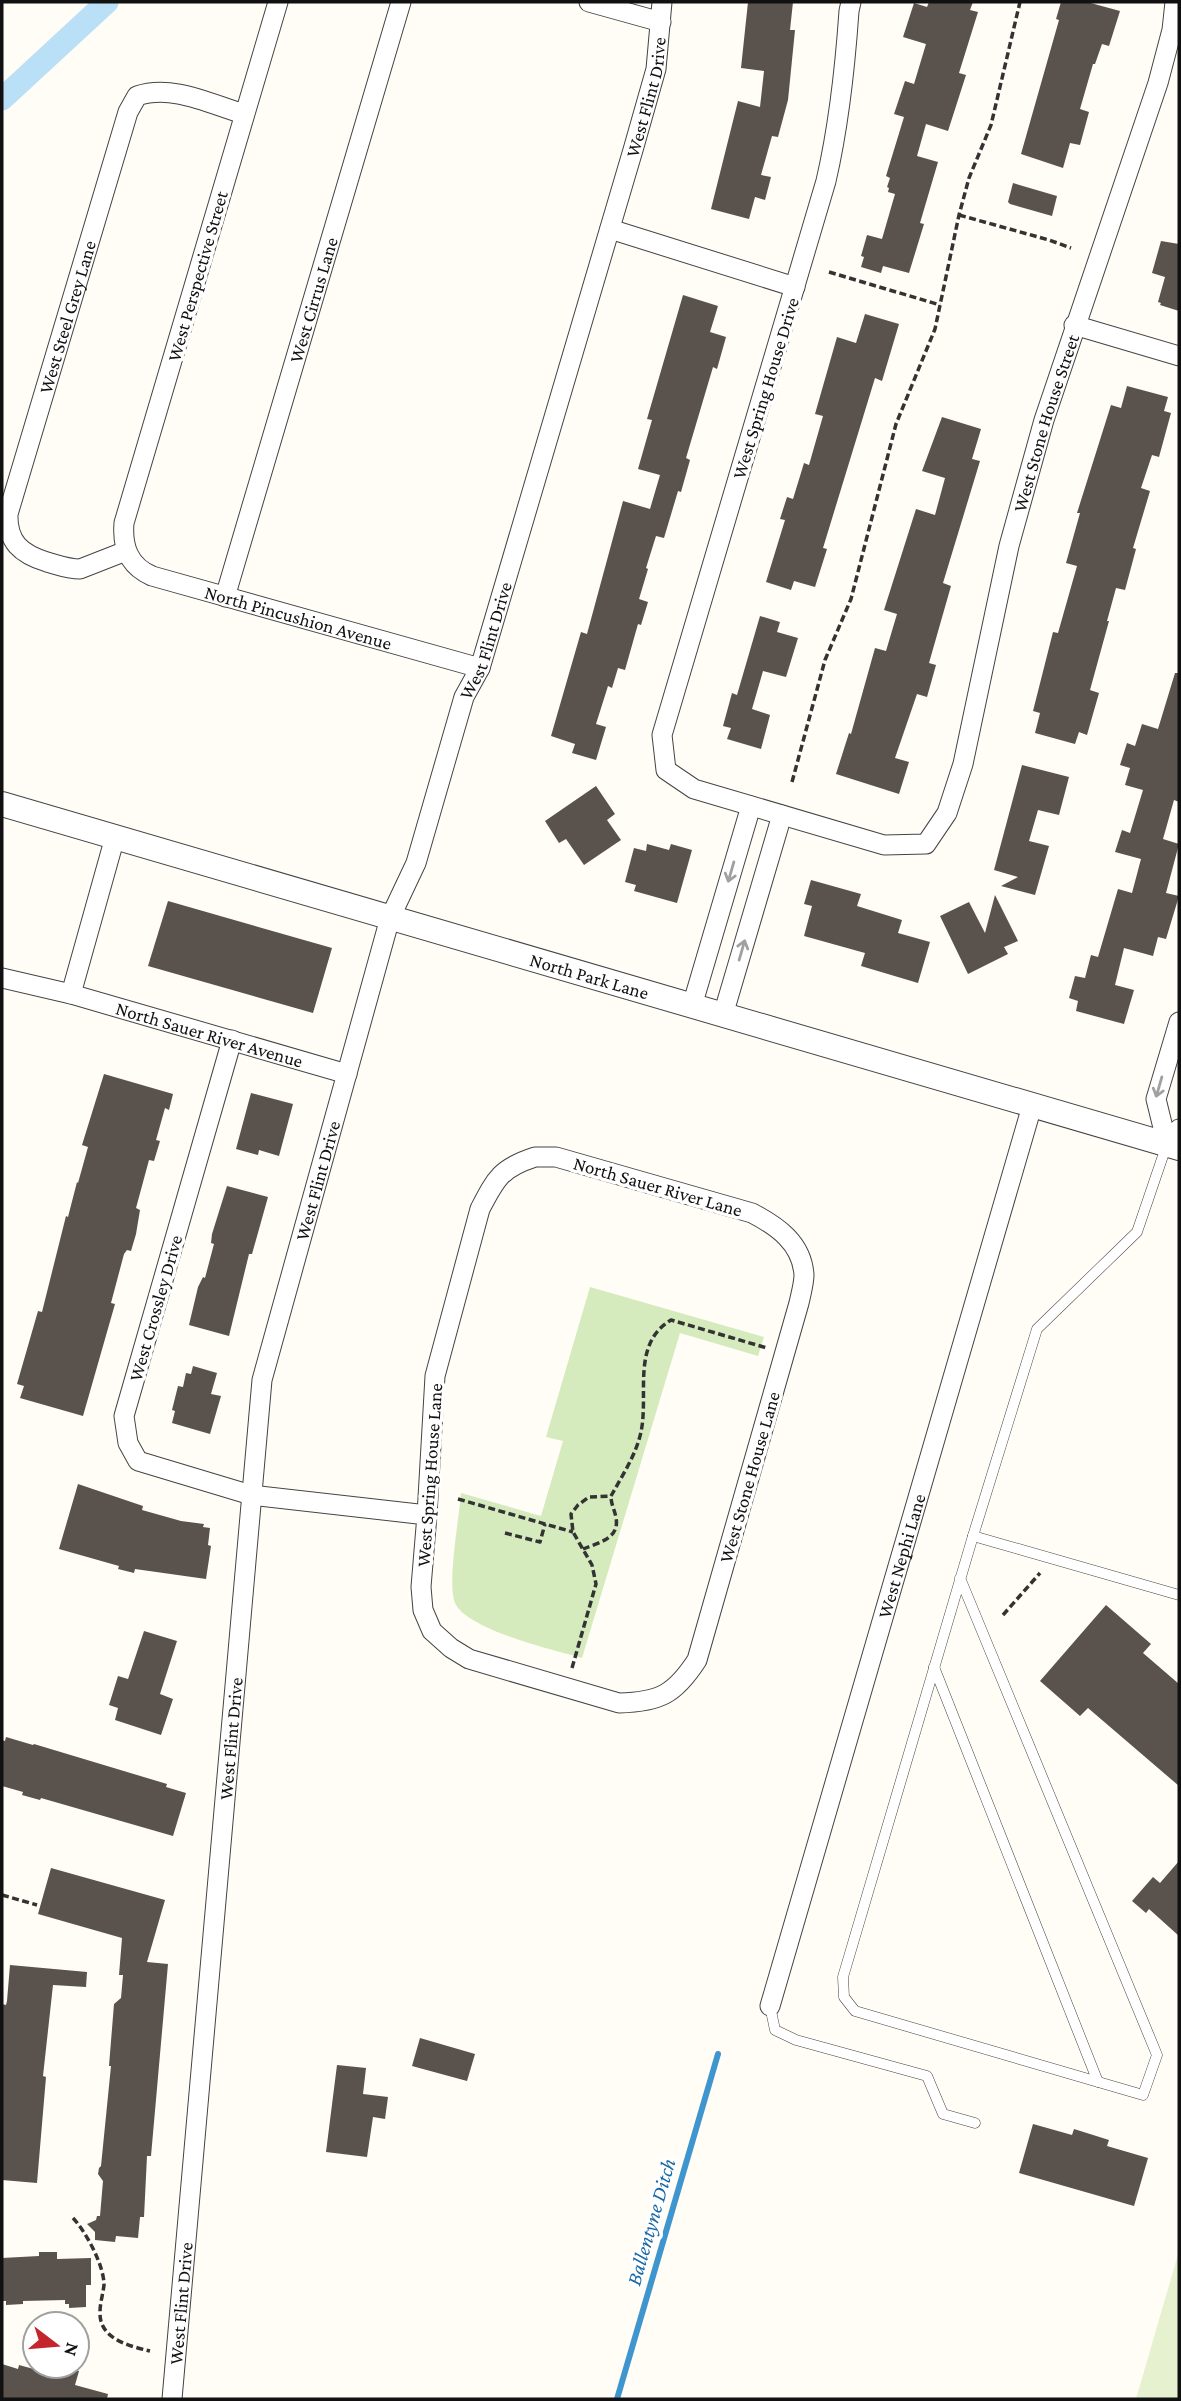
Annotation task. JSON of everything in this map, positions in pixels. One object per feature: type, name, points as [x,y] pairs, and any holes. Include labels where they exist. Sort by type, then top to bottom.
[{"type":"street","name":"West Perspective Street","points":[[126,551],[124,523],[278,2]]},
{"type":"street","name":"West Cirrus Lane","points":[[225,597],[401,2]]},
{"type":"street","points":[[589,2],[661,22]]},
{"type":"street","name":"West Flint Drive","points":[[172,2399],[262,1380],[390,918],[416,863],[464,697],[480,668],[610,229],[656,69],[663,2]]},
{"type":"street","name":"West Spring House Drive","points":[[751,806],[694,789],[666,770],[662,735],[795,287],[835,142],[844,83],[851,2]]},
{"type":"street","name":"West Stone House Street","points":[[782,815],[884,845],[926,844],[947,813],[963,764],[1009,546],[1044,420],[1158,83],[1172,30],[1175,2]]},
{"type":"street","name":"West Steel Grey Lane","points":[[126,551],[88,567],[72,569],[32,558],[23,553],[12,540],[8,514],[128,112],[137,96],[168,91],[244,114]]},
{"type":"street","points":[[610,229],[795,287]]},
{"type":"street","points":[[1074,326],[1179,356]]},
{"type":"street","name":"North Pincushion Avenue","points":[[126,551],[141,571],[480,668]]},
{"type":"street","name":"North Park Lane","points":[[2,804],[1032,1105],[1175,1141]]},
{"type":"street","points":[[692,1006],[751,806],[782,815],[723,1015]]},
{"type":"street","points":[[71,994],[115,837]]},
{"type":"street","name":"North Sauer River Avenue","points":[[2,978],[71,994],[347,1074]]},
{"type":"street","points":[[1175,1141],[1156,1099],[1179,1022]]},
{"type":"street","name":"West Crossley Drive","points":[[232,1040],[124,1416],[128,1443],[138,1461],[251,1495]]},
{"type":"street","name":"West Nephi Lane","points":[[769,2006],[1032,1105]]},
{"type":"street","name":"North Sauer River Lane","points":[[511,1165],[535,1157],[556,1157],[726,1205],[752,1213],[776,1226],[795,1247]]},
{"type":"street","name":"West Spring House Lane","points":[[432,1631],[423,1610],[421,1587],[435,1376],[480,1209],[492,1186],[511,1165]]},
{"type":"street","name":"West Stone House Lane","points":[[432,1631],[469,1659],[619,1703],[642,1702],[664,1695],[682,1682],[697,1660],[799,1303],[804,1275],[795,1247]]},
{"type":"street","points":[[251,1495],[427,1515]]},
{"type":"lane","points":[[960,1578],[1157,2055],[1143,2095],[855,2011],[844,1997],[843,1977],[960,1578],[1037,1329],[1137,1232],[1175,1141]]},
{"type":"lane","points":[[973,1536],[1179,1595]]},
{"type":"lane","points":[[934,1667],[1098,2082]]},
{"type":"lane","points":[[769,2006],[775,2030],[796,2040],[927,2076],[943,2114],[975,2123]]},
{"type":"path","points":[[792,782],[825,660],[851,599],[896,424],[935,329],[959,215],[969,178],[991,125],[1020,2]]},
{"type":"path","points":[[959,215],[1071,248]]},
{"type":"path","points":[[829,272],[940,305]]},
{"type":"path","points":[[583,1549],[609,1539],[617,1525],[611,1496],[636,1450],[642,1430],[646,1351],[664,1325],[671,1320],[773,1349]]},
{"type":"path","points":[[572,1668],[596,1584],[592,1565],[573,1532],[571,1514],[589,1497],[611,1496]]},
{"type":"path","points":[[458,1499],[573,1532]]},
{"type":"path","points":[[505,1533],[540,1542],[545,1524]]},
{"type":"path","points":[[1003,1615],[1040,1573]]},
{"type":"path","points":[[2,1895],[37,1905]]},
{"type":"path","points":[[73,2218],[84,2229],[102,2269],[104,2286],[99,2314],[103,2329],[112,2338],[150,2351]]},
{"type":"green space","points":[[590,1287],[764,1337],[758,1356],[680,1333],[582,1658],[510,1637],[473,1620],[460,1610],[454,1600],[452,1578],[461,1493],[541,1516],[563,1441],[546,1437]]},
{"type":"green space","points":[[1179,2251],[1179,2399],[1136,2399]]},
{"type":"building","points":[[748,2],[793,2],[790,30],[795,30],[788,100],[778,137],[772,136],[761,175],[771,177],[765,200],[755,197],[749,219],[711,209],[738,101],[760,107],[764,71],[741,68]]},
{"type":"building","points":[[929,2],[973,2],[970,10],[978,12],[959,73],[966,75],[948,131],[926,124],[917,156],[938,162],[920,223],[924,224],[909,273],[883,266],[881,273],[861,267],[864,257],[861,256],[867,235],[882,239],[895,194],[888,192],[890,178],[886,176],[904,117],[894,114],[905,81],[914,84],[926,44],[903,37],[914,3],[927,7]]},
{"type":"building","points":[[1061,2],[1087,2],[1120,11],[1109,46],[1102,44],[1093,64],[1080,109],[1089,112],[1080,145],[1070,143],[1063,168],[1021,154],[1059,20],[1056,19]]},
{"type":"building","points":[[1013,183],[1057,196],[1052,216],[1010,204],[1008,202]]},
{"type":"building","points":[[1161,241],[1179,244],[1179,311],[1158,302],[1165,277],[1152,273]]},
{"type":"building","points":[[683,295],[718,306],[710,332],[726,337],[717,369],[713,367],[686,458],[690,460],[681,492],[678,491],[664,538],[656,536],[646,568],[648,569],[639,599],[648,602],[641,625],[638,624],[625,670],[618,668],[612,688],[608,686],[596,724],[606,727],[596,760],[572,753],[575,744],[551,736],[581,632],[587,634],[623,501],[650,509],[660,475],[638,469],[652,420],[647,419]]},
{"type":"building","points":[[865,314],[899,324],[882,381],[875,378],[823,548],[827,549],[815,587],[794,581],[791,590],[766,582],[785,520],[780,519],[787,497],[793,499],[804,463],[809,465],[823,416],[815,414],[837,337],[856,343]]},
{"type":"building","points":[[1127,386],[1168,397],[1164,411],[1171,413],[1159,457],[1152,455],[1141,488],[1150,491],[1133,548],[1136,549],[1125,590],[1116,588],[1107,621],[1090,690],[1099,693],[1087,735],[1079,732],[1075,744],[1035,733],[1040,713],[1033,711],[1053,632],[1058,633],[1077,566],[1066,563],[1080,513],[1077,513],[1111,405],[1121,408]]},
{"type":"building","points":[[942,417],[981,429],[972,459],[980,461],[943,583],[951,586],[929,663],[936,665],[927,697],[917,694],[895,758],[909,762],[899,794],[836,774],[849,733],[851,734],[875,648],[886,651],[897,614],[884,610],[916,509],[935,515],[945,478],[922,471]]},
{"type":"building","points":[[760,616],[780,622],[777,632],[798,638],[786,677],[763,671],[752,709],[770,715],[761,749],[727,739],[731,728],[723,726],[732,693],[737,695]]},
{"type":"building","points":[[1175,673],[1179,673],[1179,802],[1174,800],[1163,839],[1179,844],[1166,893],[1179,896],[1166,939],[1158,937],[1153,956],[1124,948],[1115,985],[1134,990],[1124,1024],[1076,1011],[1078,1001],[1069,998],[1075,976],[1085,978],[1091,955],[1098,957],[1118,889],[1132,893],[1141,859],[1115,852],[1122,830],[1130,833],[1143,790],[1125,785],[1130,768],[1120,765],[1127,743],[1135,746],[1142,724],[1158,729]]},
{"type":"building","points":[[1022,765],[1069,777],[1059,815],[1038,810],[1029,841],[1049,846],[1035,895],[1001,886],[1018,877],[994,870]]},
{"type":"building","points":[[596,786],[615,814],[607,820],[621,840],[584,865],[566,839],[559,843],[545,821]]},
{"type":"building","points":[[647,844],[669,850],[671,844],[692,850],[677,903],[634,891],[636,885],[625,882],[634,848],[646,851]]},
{"type":"building","points":[[811,880],[861,894],[857,906],[902,920],[898,933],[930,942],[918,983],[861,966],[865,953],[804,936],[812,906],[804,904]]},
{"type":"building","points":[[995,895],[1018,941],[1004,947],[1008,954],[968,974],[940,916],[969,902],[985,933]]},
{"type":"building","points":[[168,901],[332,948],[313,1013],[148,966]]},
{"type":"building","points":[[104,1074],[173,1094],[169,1110],[165,1108],[156,1140],[160,1141],[154,1161],[149,1160],[136,1208],[140,1210],[136,1234],[131,1251],[127,1250],[124,1254],[111,1303],[115,1304],[83,1416],[20,1398],[24,1386],[17,1384],[38,1311],[42,1312],[66,1216],[68,1217],[88,1147],[82,1145]]},
{"type":"building","points":[[251,1093],[293,1104],[279,1156],[259,1150],[258,1155],[236,1149]]},
{"type":"building","points":[[227,1186],[268,1197],[252,1254],[249,1254],[229,1336],[189,1325],[198,1287],[203,1277],[205,1278],[214,1244],[211,1243],[212,1234]]},
{"type":"building","points":[[193,1366],[217,1373],[211,1394],[221,1396],[210,1434],[172,1423],[178,1386],[183,1387],[186,1373],[191,1374]]},
{"type":"building","points":[[78,1484],[143,1506],[142,1510],[181,1521],[204,1524],[203,1527],[210,1528],[208,1545],[211,1546],[206,1579],[135,1569],[134,1573],[59,1549]]},
{"type":"building","points":[[1106,1605],[1151,1644],[1143,1653],[1179,1684],[1179,1786],[1088,1708],[1080,1716],[1040,1681]]},
{"type":"building","points":[[144,1631],[177,1641],[160,1694],[173,1699],[161,1735],[115,1720],[118,1708],[109,1705],[118,1676],[128,1679]]},
{"type":"building","points":[[6,1737],[167,1784],[166,1787],[186,1793],[173,1836],[22,1795],[23,1792],[2,1786],[2,1740],[5,1741]]},
{"type":"building","points":[[1179,1861],[1179,1936],[1149,1909],[1146,1913],[1132,1901],[1153,1877],[1160,1883]]},
{"type":"building","points":[[51,1868],[165,1900],[147,1962],[168,1964],[151,2156],[147,2156],[144,2217],[140,2217],[138,2238],[116,2236],[115,2242],[95,2240],[95,2232],[87,2224],[100,2216],[103,2181],[98,2174],[111,2066],[114,2004],[121,1998],[123,1975],[119,1975],[122,1938],[38,1914]]},
{"type":"building","points":[[10,1965],[87,1972],[86,1987],[53,1985],[43,2076],[46,2077],[37,2183],[2,2180],[2,2004],[6,2005],[7,2001]]},
{"type":"building","points":[[420,2038],[475,2054],[467,2081],[412,2066]]},
{"type":"building","points":[[337,2065],[366,2068],[363,2094],[388,2097],[385,2119],[373,2117],[367,2157],[326,2152]]},
{"type":"building","points":[[1033,2124],[1072,2135],[1074,2129],[1109,2140],[1107,2146],[1148,2158],[1134,2206],[1019,2173]]},
{"type":"building","points":[[39,2252],[57,2252],[57,2259],[91,2258],[91,2285],[86,2285],[86,2307],[69,2308],[65,2300],[23,2301],[23,2304],[6,2305],[6,2301],[2,2301],[2,2258],[39,2256]]},
{"type":"building","points":[[2,2364],[18,2369],[21,2366],[21,2380],[76,2380],[75,2385],[108,2394],[107,2399],[2,2399]]},
{"type":"waterway","points":[[2,99],[107,2]]},
{"type":"waterway","name":"Ballentyne Ditch","points":[[617,2399],[718,2054]]}]
